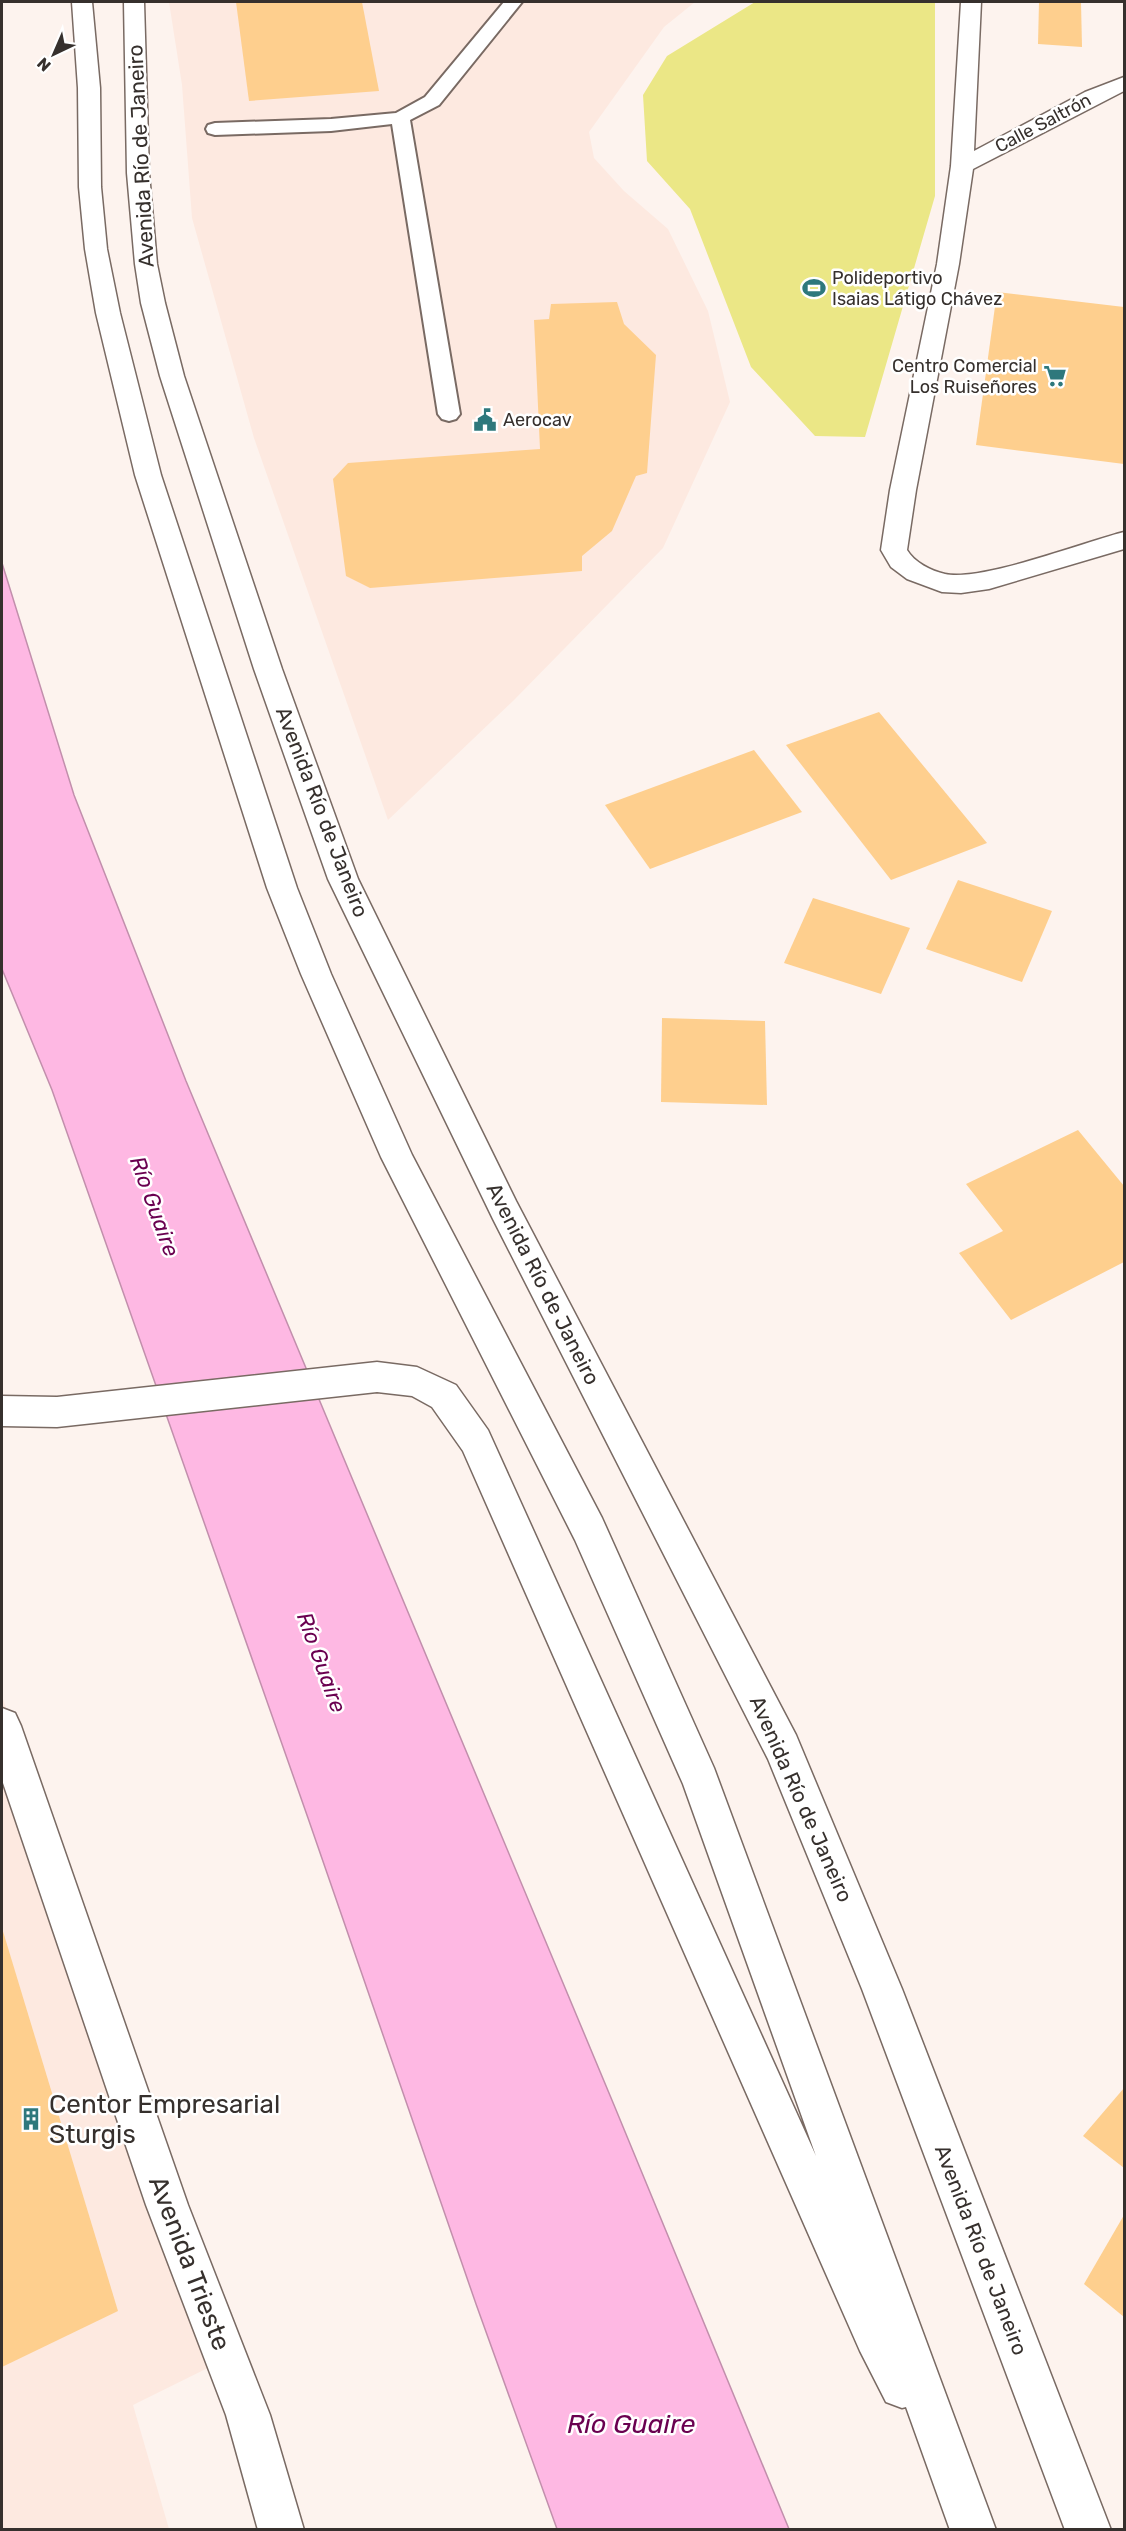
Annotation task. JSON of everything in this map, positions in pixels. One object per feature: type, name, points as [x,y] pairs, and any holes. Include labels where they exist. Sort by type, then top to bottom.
[{"type":"street","points":[[82,2],[89,88],[90,187],[96,249],[108,313],[148,476],[282,888],[316,974],[397,1157],[589,1530],[701,1781],[973,2529]]},
{"type":"street","name":"Avenida Río de Janeiro","points":[[134,2],[138,173],[146,264],[153,303],[172,376],[268,669],[334,857],[500,1201],[783,1748],[882,1989],[1088,2529]]},
{"type":"street","points":[[971,2],[962,166],[948,264],[903,490],[894,550],[900,561],[916,573],[942,583],[961,584],[989,580],[1125,540]]},
{"type":"street","name":"Calle Saltrón","points":[[962,166],[1093,97],[1125,83]]},
{"type":"street","points":[[2,1411],[57,1412],[378,1377],[417,1382],[444,1396],[476,1441],[875,2336],[956,2485]]},
{"type":"street","name":"Avenida Trieste","points":[[2,1726],[167,2205],[248,2415],[281,2529]]},
{"type":"lane","points":[[215,129],[331,125],[400,118],[432,101],[513,2]]},
{"type":"lane","points":[[400,118],[449,414]]},
{"type":"shaded area","name":"Aerocav","points":[[169,2],[695,2],[664,27],[589,132],[594,158],[624,191],[668,229],[708,311],[730,402],[663,548],[513,701],[388,820],[254,438],[192,218],[182,85]]},
{"type":"shaded area","name":"Polideportivo Isaias Látigo Chávez","points":[[755,2],[935,2],[935,196],[865,437],[815,436],[751,367],[690,209],[647,161],[643,95],[667,56]]},
{"type":"shaded area","points":[[2,1696],[226,2359],[133,2405],[169,2529],[2,2529]]},
{"type":"water","name":"Río Guaire","points":[[2,563],[74,795],[186,1081],[789,2529],[557,2529],[476,2304],[52,1090],[2,969]]},
{"type":"building","points":[[236,2],[362,2],[379,91],[249,101]]},
{"type":"building","points":[[1039,2],[1081,2],[1082,47],[1038,44]]},
{"type":"building","name":"Centro Comercial Los Ruiseñores","points":[[997,292],[1124,307],[1124,464],[976,445]]},
{"type":"building","points":[[617,302],[624,324],[656,355],[647,473],[636,476],[612,531],[582,556],[582,571],[370,588],[346,576],[333,479],[348,463],[540,449],[534,320],[549,319],[551,304]]},
{"type":"building","points":[[879,712],[987,843],[891,880],[786,745]]},
{"type":"building","points":[[754,750],[802,812],[650,869],[605,805]]},
{"type":"building","points":[[958,880],[1052,911],[1022,982],[926,949]]},
{"type":"building","points":[[813,898],[910,928],[881,994],[784,963]]},
{"type":"building","points":[[662,1018],[765,1021],[767,1105],[661,1102]]},
{"type":"building","points":[[1078,1130],[1124,1186],[1124,1262],[1011,1320],[959,1253],[1003,1231],[966,1184]]},
{"type":"building","name":"Centor Empresarial Sturgis","points":[[2,1928],[118,2311],[2,2367]]},
{"type":"building","points":[[1124,2088],[1124,2168],[1083,2136]]},
{"type":"building","points":[[1124,2215],[1124,2317],[1084,2284]]},
{"type":"place","name":"Polideportivo Isaias Látigo Chávez","points":[[814,288]]},
{"type":"place","name":"Centro Comercial Los Ruiseñores","points":[[1055,376]]},
{"type":"place","name":"Aerocav","points":[[485,420]]},
{"type":"place","name":"Centor Empresarial Sturgis","points":[[31,2119]]}]
